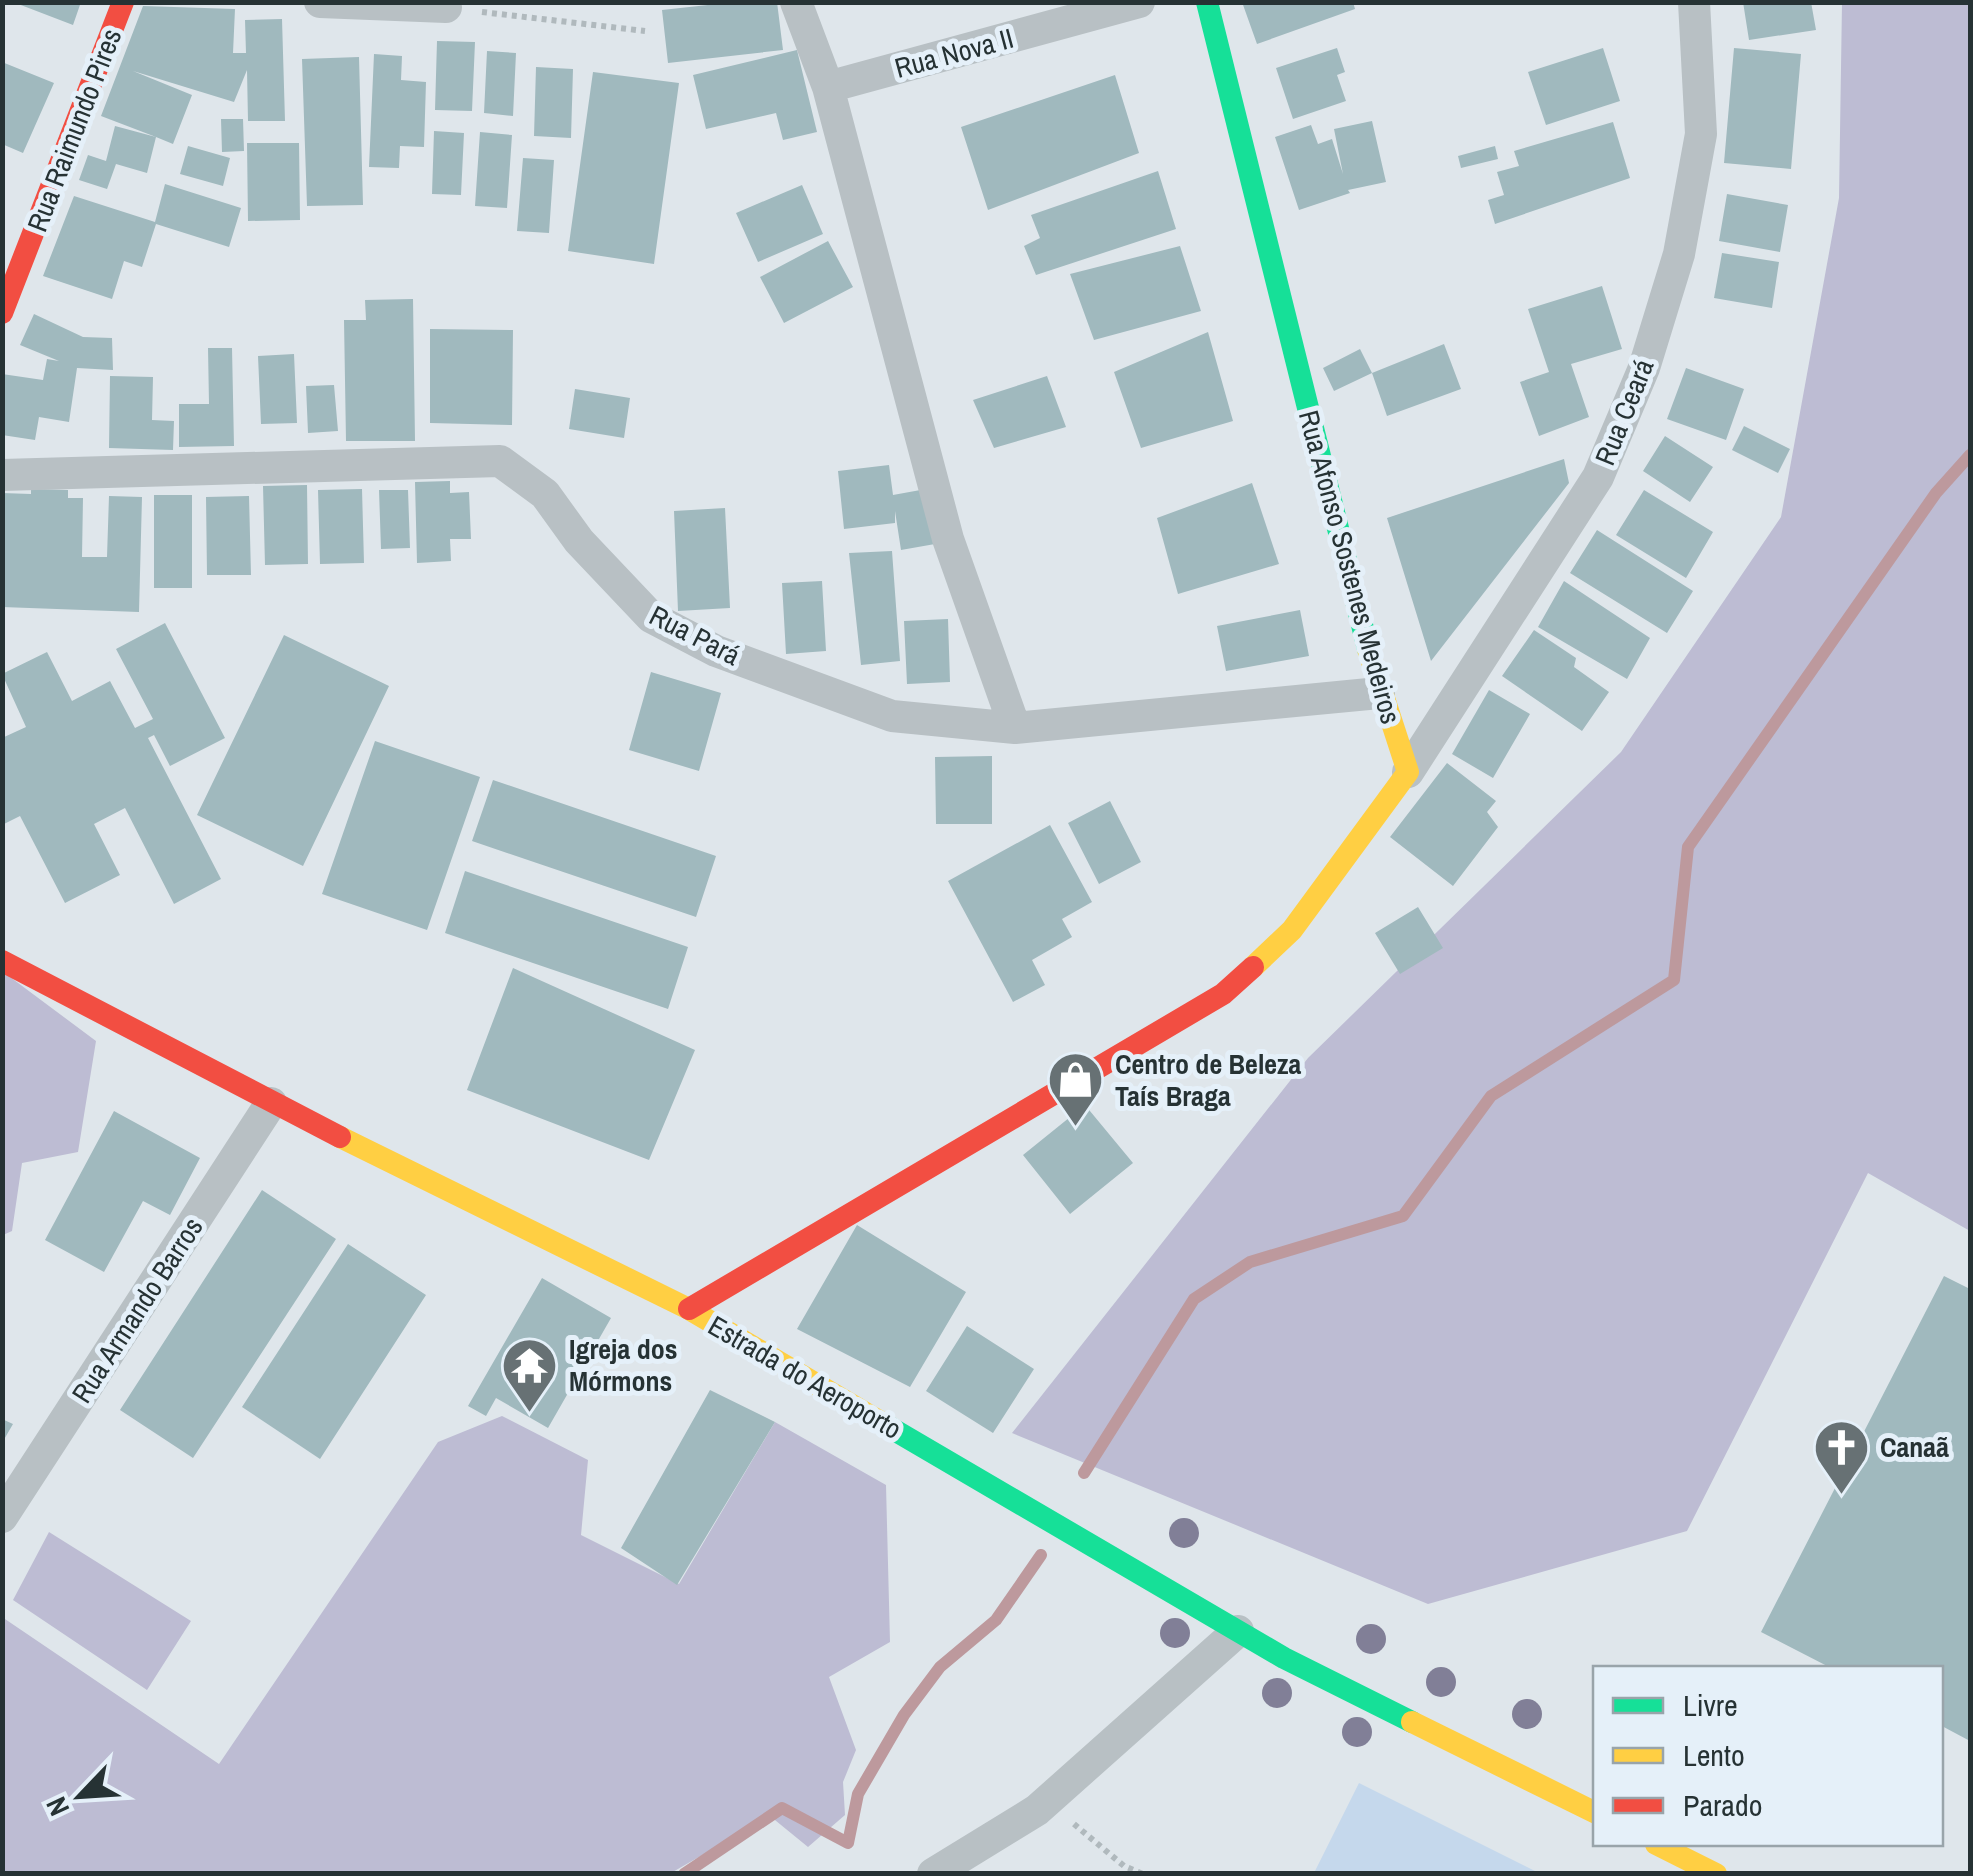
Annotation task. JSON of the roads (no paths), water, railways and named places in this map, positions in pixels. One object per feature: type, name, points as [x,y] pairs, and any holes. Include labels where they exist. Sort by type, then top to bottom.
[{"type":"street","name":"Rua Raimundo Pires","points":[[2,313],[122,2]]},
{"type":"street","points":[[320,2],[446,8]]},
{"type":"street","points":[[796,2],[828,87],[948,539],[1015,728]]},
{"type":"street","name":"Rua Nova II","points":[[828,87],[1139,2]]},
{"type":"street","name":"Rua Afonso Sostenes Medeiros","points":[[1207,2],[1379,693],[1408,772]]},
{"type":"street","name":"Rua Ceará","points":[[1408,772],[1598,478],[1644,368],[1679,254],[1701,134],[1694,2]]},
{"type":"street","name":"Rua Pará","points":[[2,476],[500,461],[544,494],[579,541],[650,618],[716,651],[892,716],[1015,728],[1379,693]]},
{"type":"street","points":[[689,1309],[1222,994],[1292,930],[1408,772]]},
{"type":"street","name":"Estrada do Aeroporto","points":[[2,961],[271,1103],[689,1309],[1238,1631],[1593,1811]]},
{"type":"street","name":"Rua Armando Barros","points":[[2,1518],[271,1103]]},
{"type":"street","points":[[933,1874],[1037,1810],[1238,1631]]},
{"type":"street","points":[[1660,1846],[1716,1874]]},
{"type":"waterway","points":[[1084,1473],[1194,1299],[1250,1262],[1403,1216],[1491,1096],[1674,980],[1688,847],[1936,493],[1970,455]]},
{"type":"waterway","points":[[684,1874],[782,1808],[848,1843],[858,1794],[904,1715],[940,1667],[996,1620],[1041,1555]]},
{"type":"place","name":"Centro de Beleza Taís Braga","points":[[1076,1129]]},
{"type":"place","name":"Igreja dos Mórmons","points":[[530,1414]]},
{"type":"place","name":"Canaã","points":[[1841,1496]]}]
